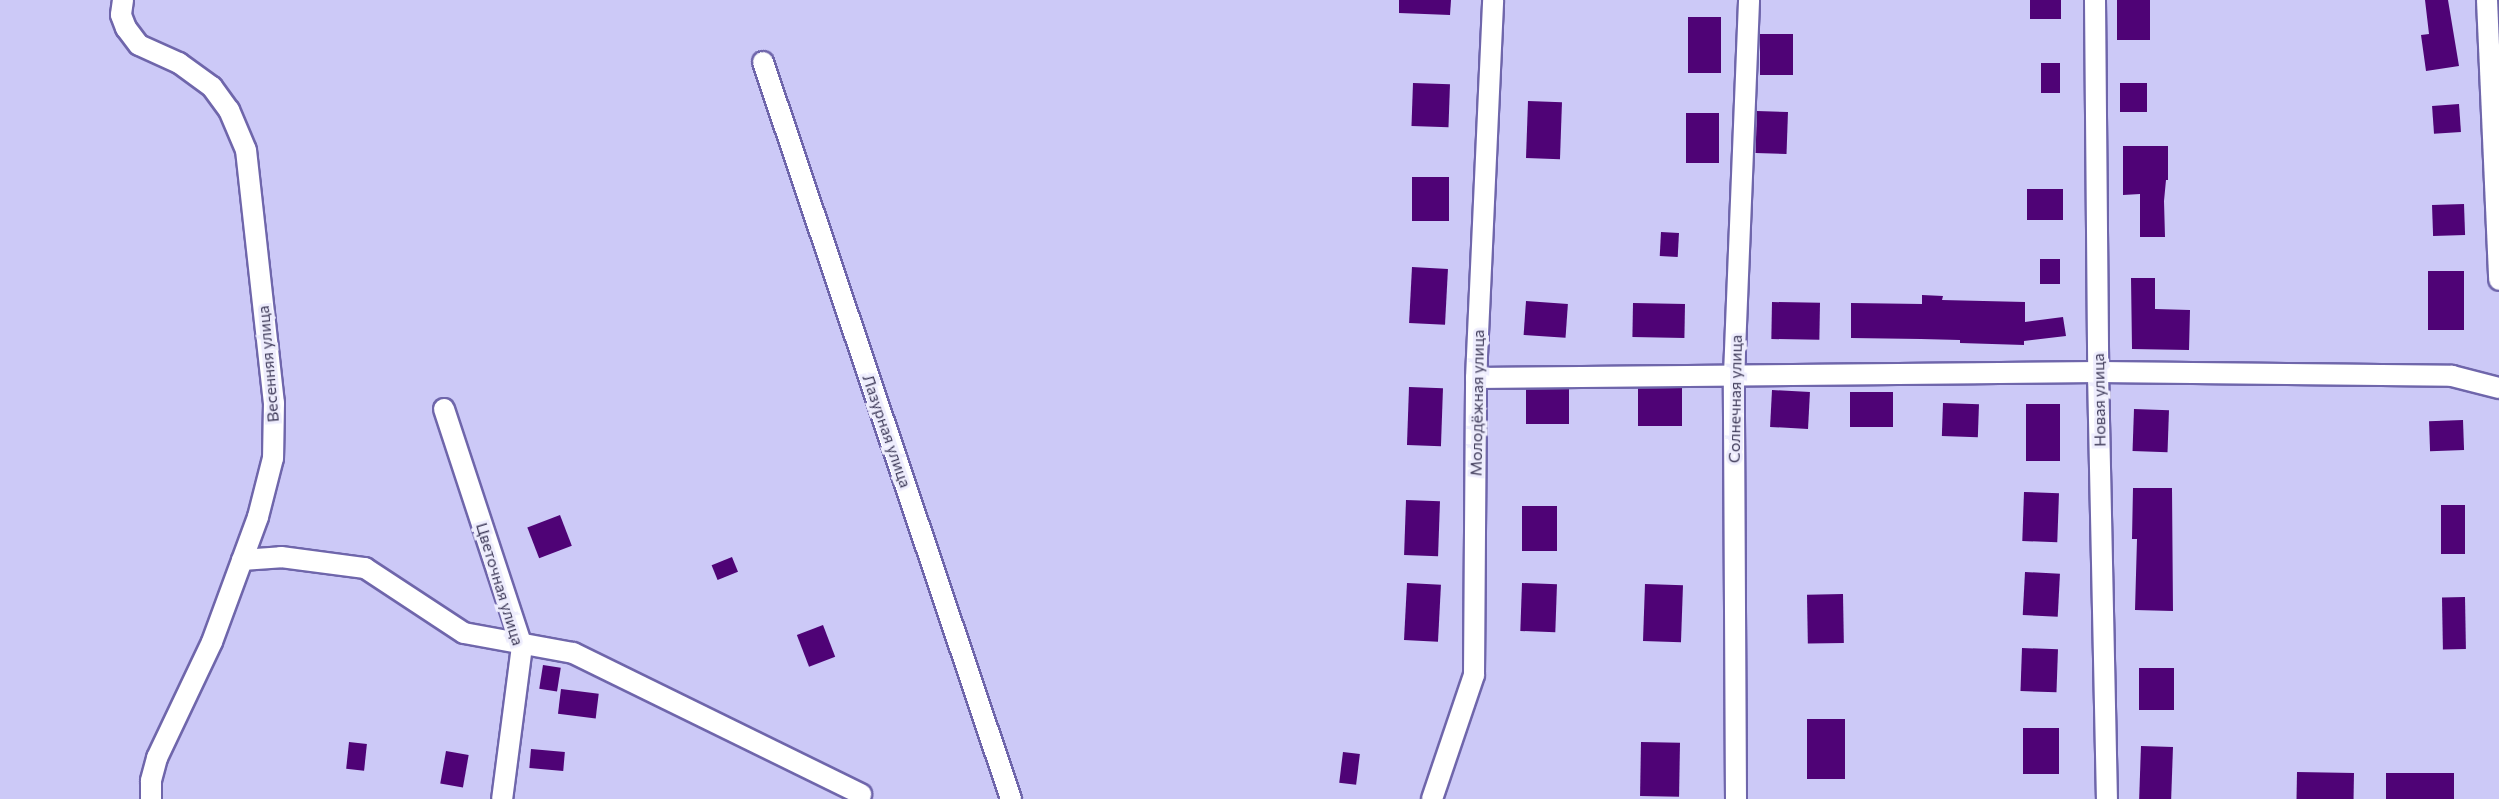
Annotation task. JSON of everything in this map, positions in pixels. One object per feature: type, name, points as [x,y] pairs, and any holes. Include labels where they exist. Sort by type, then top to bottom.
[{"type":"street","name":"Весенняя улица","points":[[123,0],[122,15],[126,28],[139,45],[180,63],[212,87],[229,110],[246,150],[274,403],[273,458],[258,517],[212,642],[157,758],[151,781],[151,799]]},
{"type":"street","name":"Молодёжная улица","points":[[1432,799],[1474,675],[1476,378],[1493,0]]},
{"type":"street","name":"Солнечная улица","points":[[1736,799],[1734,375],[1749,0]]},
{"type":"street","name":"Новая улица","points":[[2095,0],[2098,372],[2107,799]]},
{"type":"street","points":[[2487,0],[2499,280]]},
{"type":"street","name":"Лазурная улица","points":[[764,62],[1011,799]]},
{"type":"street","points":[[1476,378],[2098,372],[2452,376],[2499,388]]},
{"type":"street","name":"Цветочная улица","points":[[444,409],[522,645],[502,799]]},
{"type":"street","points":[[242,560],[281,557],[365,568],[464,633],[573,653],[867,798]]},
{"type":"building","points":[[1399,0],[1451,0],[1450,15],[1399,13]]},
{"type":"building","points":[[2030,0],[2061,0],[2061,19],[2030,19]]},
{"type":"building","points":[[2117,0],[2150,0],[2150,40],[2117,40]]},
{"type":"building","points":[[2425,0],[2448,0],[2459,66],[2426,71],[2421,35],[2429,34]]},
{"type":"building","points":[[1688,17],[1721,17],[1721,73],[1688,73]]},
{"type":"building","points":[[1760,34],[1793,34],[1793,75],[1760,75]]},
{"type":"building","points":[[2041,63],[2060,63],[2060,93],[2041,93]]},
{"type":"building","points":[[1413,83],[1450,84],[1448,127],[1411,126]]},
{"type":"building","points":[[2120,83],[2147,83],[2147,112],[2120,112]]},
{"type":"building","points":[[1528,101],[1562,102],[1560,159],[1526,158]]},
{"type":"building","points":[[2459,104],[2461,132],[2434,134],[2432,106]]},
{"type":"building","points":[[1757,111],[1788,112],[1787,154],[1756,153]]},
{"type":"building","points":[[1686,113],[1719,113],[1719,163],[1686,163]]},
{"type":"building","points":[[2123,146],[2168,146],[2168,180],[2166,180],[2164,201],[2165,237],[2140,237],[2140,194],[2123,195]]},
{"type":"building","points":[[1412,177],[1449,177],[1449,221],[1412,221]]},
{"type":"building","points":[[2027,189],[2063,189],[2063,220],[2027,220]]},
{"type":"building","points":[[2464,204],[2465,235],[2433,236],[2432,205]]},
{"type":"building","points":[[1661,232],[1679,233],[1678,257],[1660,256]]},
{"type":"building","points":[[2040,259],[2060,259],[2060,284],[2040,284]]},
{"type":"building","points":[[1412,267],[1448,269],[1445,325],[1409,323]]},
{"type":"building","points":[[2428,271],[2464,271],[2464,330],[2428,330]]},
{"type":"building","points":[[2131,278],[2155,278],[2155,309],[2190,310],[2189,350],[2132,349]]},
{"type":"building","points":[[1922,295],[1943,296],[1942,300],[2025,302],[2025,322],[2063,317],[2066,336],[2024,341],[2024,345],[1960,343],[1960,340],[1851,338],[1851,303],[1922,304]]},
{"type":"building","points":[[1526,301],[1568,304],[1566,338],[1524,335]]},
{"type":"building","points":[[1772,302],[1820,303],[1819,340],[1771,339]]},
{"type":"building","points":[[1633,303],[1685,304],[1684,338],[1632,337]]},
{"type":"building","points":[[1409,387],[1443,388],[1441,446],[1407,445]]},
{"type":"building","points":[[1638,388],[1682,388],[1682,426],[1638,426]]},
{"type":"building","points":[[1526,389],[1569,389],[1569,424],[1526,424]]},
{"type":"building","points":[[1772,390],[1810,392],[1808,429],[1770,427]]},
{"type":"building","points":[[1850,392],[1893,392],[1893,427],[1850,427]]},
{"type":"building","points":[[1943,403],[1979,404],[1978,437],[1942,436]]},
{"type":"building","points":[[2026,404],[2060,404],[2060,461],[2026,461]]},
{"type":"building","points":[[2134,409],[2169,410],[2168,452],[2133,451]]},
{"type":"building","points":[[2463,420],[2464,450],[2430,451],[2429,421]]},
{"type":"building","points":[[2133,488],[2172,488],[2173,611],[2135,610],[2137,539],[2132,539]]},
{"type":"building","points":[[2024,492],[2059,493],[2057,542],[2022,541]]},
{"type":"building","points":[[1406,500],[1440,501],[1438,556],[1404,555]]},
{"type":"building","points":[[2441,505],[2465,505],[2465,554],[2441,554]]},
{"type":"building","points":[[1522,506],[1557,506],[1557,551],[1522,551]]},
{"type":"building","points":[[560,515],[572,546],[539,558],[527,528]]},
{"type":"building","points":[[732,557],[738,572],[718,580],[712,565]]},
{"type":"building","points":[[2025,572],[2060,574],[2058,617],[2023,615]]},
{"type":"building","points":[[1407,583],[1441,585],[1438,642],[1404,640]]},
{"type":"building","points":[[1522,583],[1557,584],[1555,632],[1520,631]]},
{"type":"building","points":[[1645,584],[1683,585],[1681,642],[1643,641]]},
{"type":"building","points":[[1843,594],[1844,643],[1808,644],[1807,595]]},
{"type":"building","points":[[2442,597],[2465,597],[2466,649],[2443,649]]},
{"type":"building","points":[[823,625],[835,657],[809,667],[797,635]]},
{"type":"building","points":[[2022,648],[2058,649],[2056,692],[2020,691]]},
{"type":"building","points":[[543,665],[561,668],[557,692],[539,689]]},
{"type":"building","points":[[2139,668],[2174,668],[2174,710],[2139,710]]},
{"type":"building","points":[[561,689],[599,694],[596,718],[558,714]]},
{"type":"building","points":[[1807,719],[1845,719],[1845,779],[1807,779]]},
{"type":"building","points":[[2023,728],[2059,728],[2059,774],[2023,774]]},
{"type":"building","points":[[349,742],[367,744],[364,771],[346,769]]},
{"type":"building","points":[[1641,742],[1680,743],[1679,797],[1640,796]]},
{"type":"building","points":[[2141,746],[2173,747],[2171,799],[2139,799]]},
{"type":"building","points":[[531,749],[565,752],[563,771],[529,768]]},
{"type":"building","points":[[446,751],[469,755],[463,787],[440,783]]},
{"type":"building","points":[[1343,752],[1360,754],[1356,785],[1339,783]]},
{"type":"building","points":[[2297,772],[2354,773],[2354,799],[2297,799]]},
{"type":"building","points":[[2386,773],[2454,773],[2454,799],[2386,799]]}]
